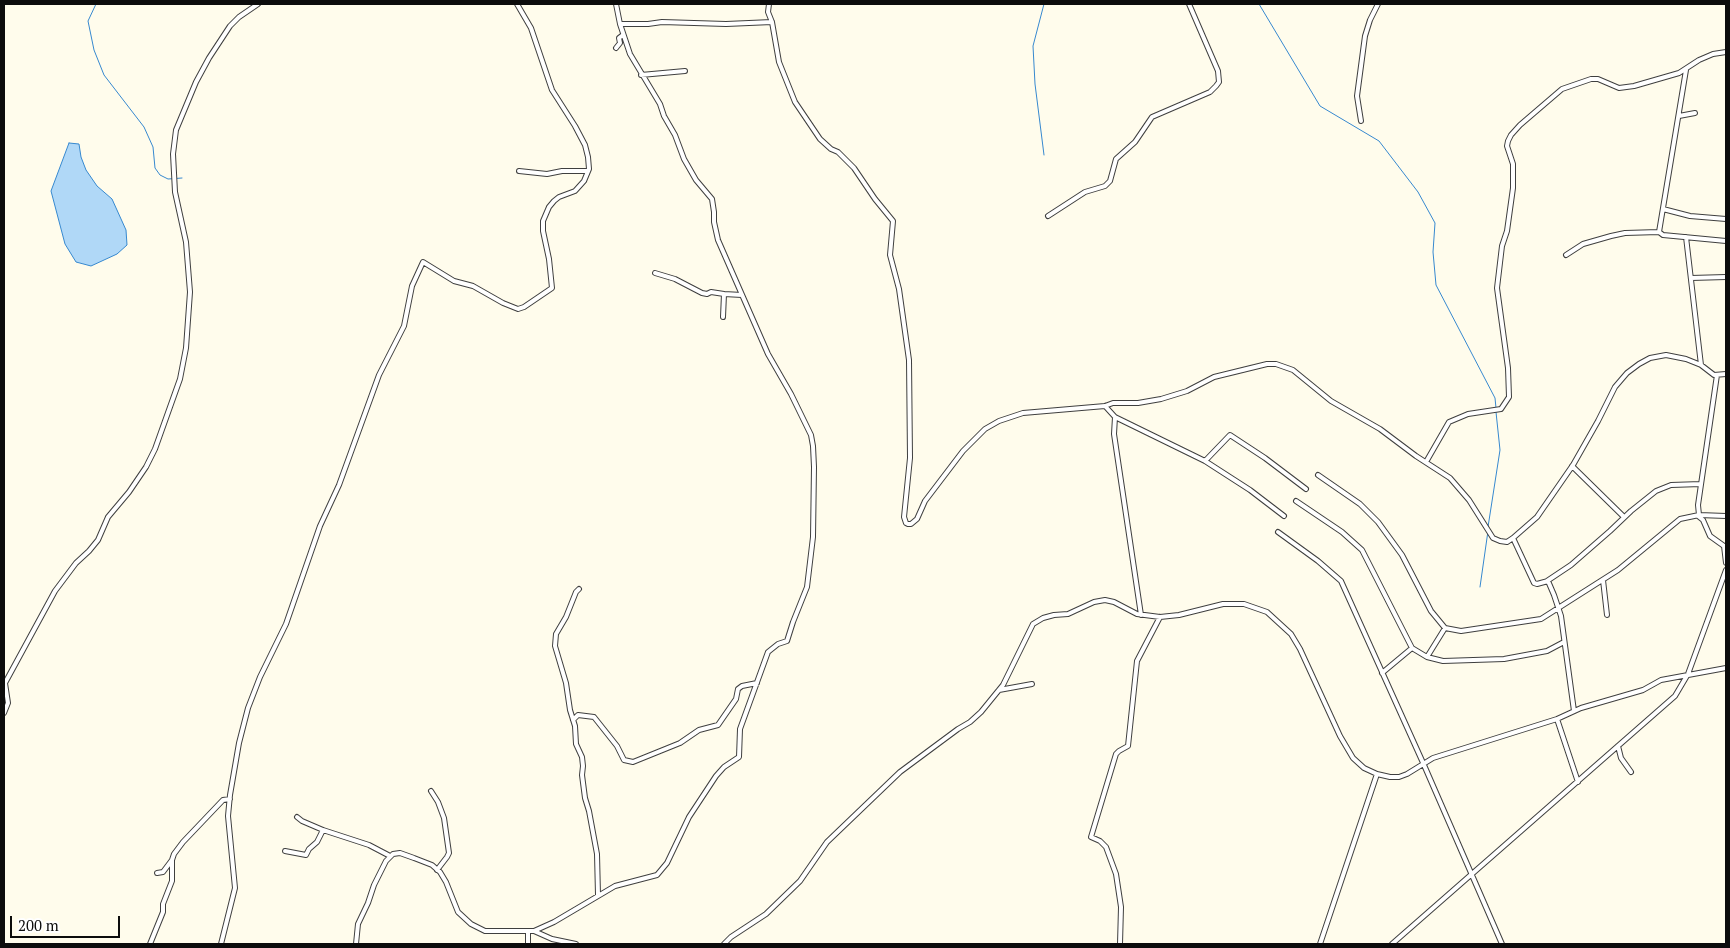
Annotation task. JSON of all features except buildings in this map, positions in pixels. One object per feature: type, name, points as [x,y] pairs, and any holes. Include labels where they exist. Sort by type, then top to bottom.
[{"type":"street","points":[[4,713],[8,704],[5,683],[55,591],[76,563],[98,540],[108,517],[129,492],[146,467],[155,449],[180,380],[186,348],[190,292],[187,250],[175,192],[173,154],[176,130],[196,82],[212,52],[234,22],[258,4]]},
{"type":"street","points":[[221,944],[235,888],[228,816],[239,743],[248,708],[260,677],[286,624],[320,526],[339,485],[379,375],[404,326],[412,286],[423,262],[454,281],[480,289],[518,309],[552,288],[543,221],[549,207],[559,197],[575,191],[584,181],[588,171],[588,157],[585,145],[575,126],[552,90],[531,28],[517,4]]},
{"type":"street","points":[[356,944],[358,924],[382,867],[390,856],[394,854],[400,853],[432,865],[446,882],[458,912],[471,924],[485,931],[534,931],[568,914],[621,883],[657,875],[662,871],[689,817],[716,776],[724,767],[739,757],[740,729],[768,652],[787,640],[809,581],[813,537],[813,446],[811,434],[792,394],[768,354],[718,240],[712,199],[696,180],[684,159],[660,104],[630,54],[623,35],[616,4]]},
{"type":"street","points":[[769,4],[768,12],[772,22],[779,62],[784,77],[800,109],[820,139],[831,149],[838,152],[854,168],[892,221],[890,254],[898,289],[909,360],[910,458],[904,517],[906,523],[911,524],[917,519],[925,501],[963,451],[991,424],[1023,413],[1105,406],[1113,403],[1138,403],[1161,399],[1187,391],[1214,377],[1267,364],[1276,364],[1293,370],[1331,401],[1385,432],[1450,478],[1461,489],[1493,538],[1500,542],[1507,542],[1537,517],[1572,466],[1615,387],[1627,373],[1650,358],[1666,355],[1686,359],[1717,375],[1726,374]]},
{"type":"street","points":[[1048,216],[1085,192],[1105,186],[1110,182],[1116,159],[1135,142],[1152,117],[1210,92],[1219,82],[1218,71],[1189,4]]},
{"type":"street","points":[[1361,121],[1357,96],[1365,36],[1378,4]]},
{"type":"street","points":[[620,24],[772,22]]},
{"type":"street","points":[[616,48],[620,43],[619,38],[623,35]]},
{"type":"street","points":[[1426,462],[1448,422],[1468,414],[1501,409],[1509,397],[1508,368],[1497,288],[1514,174],[1507,146],[1508,141],[1520,125],[1562,89],[1591,79],[1598,79],[1619,88],[1634,86],[1686,70],[1706,57],[1726,52]]},
{"type":"street","points":[[1660,232],[1686,70]]},
{"type":"street","points":[[642,75],[685,71]]},
{"type":"street","points":[[1679,116],[1695,113]]},
{"type":"street","points":[[519,171],[547,174],[562,171],[588,171]]},
{"type":"street","points":[[1663,209],[1690,216],[1726,219]]},
{"type":"street","points":[[1566,255],[1583,244],[1625,233],[1660,232],[1663,235],[1726,241]]},
{"type":"street","points":[[1686,237],[1700,365]]},
{"type":"street","points":[[655,274],[675,279],[706,294],[711,292],[742,295]]},
{"type":"street","points":[[1691,278],[1726,277]]},
{"type":"street","points":[[723,318],[724,294]]},
{"type":"street","points":[[1717,375],[1698,515],[1703,520],[1710,536],[1724,546],[1726,563]]},
{"type":"street","points":[[1105,406],[1115,417],[1205,461],[1250,490],[1284,516]]},
{"type":"street","points":[[1115,417],[1114,434],[1140,615]]},
{"type":"street","points":[[1205,461],[1230,435],[1265,458],[1306,489]]},
{"type":"street","points":[[1572,466],[1624,517]]},
{"type":"street","points":[[1318,475],[1360,504],[1378,522],[1402,555],[1431,611],[1445,628],[1460,631],[1544,618],[1603,580],[1680,519],[1698,515],[1726,516]]},
{"type":"street","points":[[1514,538],[1534,583],[1537,584],[1547,581],[1571,565],[1624,517],[1662,488],[1684,484],[1701,484]]},
{"type":"street","points":[[1296,501],[1342,532],[1362,550],[1412,648],[1427,657],[1442,661],[1504,659],[1547,651],[1564,642]]},
{"type":"street","points":[[1278,532],[1318,561],[1341,581],[1502,944]]},
{"type":"street","points":[[1392,944],[1675,696],[1688,674],[1726,570]]},
{"type":"street","points":[[1603,580],[1607,615]]},
{"type":"street","points":[[1547,581],[1559,608],[1574,711]]},
{"type":"street","points":[[579,589],[556,634],[555,646],[566,683],[575,726],[576,744],[582,757],[585,798],[597,854],[598,895]]},
{"type":"street","points":[[724,944],[766,914],[800,881],[827,842],[885,785],[921,756],[976,717],[999,690],[1033,624],[1043,618],[1068,614],[1094,602],[1105,600],[1114,602],[1140,615],[1160,617],[1179,615],[1223,604],[1244,604],[1267,612],[1291,634],[1300,649],[1340,736],[1353,758],[1364,768],[1376,774],[1390,777],[1399,777],[1424,765],[1433,758],[1643,690],[1661,680],[1726,668]]},
{"type":"street","points":[[1120,944],[1121,907],[1116,874],[1106,847],[1100,841],[1091,837],[1116,754],[1128,746],[1137,660],[1160,617]]},
{"type":"street","points":[[1427,657],[1445,628]]},
{"type":"street","points":[[1382,673],[1412,648]]},
{"type":"street","points":[[573,720],[578,715],[594,717],[617,746],[624,760],[633,762],[680,743],[699,730],[718,725],[736,699],[738,689],[742,686],[757,684]]},
{"type":"street","points":[[999,690],[1032,684]]},
{"type":"street","points":[[1557,719],[1578,782]]},
{"type":"street","points":[[1618,746],[1621,758],[1631,772]]},
{"type":"street","points":[[1320,944],[1376,774]]},
{"type":"street","points":[[431,791],[438,802],[444,818],[449,853],[436,870]]},
{"type":"street","points":[[157,873],[163,872],[177,849],[202,821],[223,800],[230,799]]},
{"type":"street","points":[[297,817],[323,830],[369,845],[390,856]]},
{"type":"street","points":[[285,851],[306,855],[317,842],[323,830]]},
{"type":"street","points":[[150,944],[163,912],[163,904],[172,881],[172,860]]},
{"type":"street","points":[[534,931],[552,939],[576,944]]},
{"type":"street","points":[[528,932],[528,944]]},
{"type":"water","points":[[69,143],[79,144],[86,170],[97,186],[112,199],[126,230],[127,245],[117,254],[91,266],[76,262],[65,244],[51,191]]},
{"type":"waterway","points":[[96,4],[88,21],[94,50],[104,75],[144,127],[153,147],[155,168],[160,175],[168,179],[182,178]]},
{"type":"waterway","points":[[1044,4],[1033,46],[1035,84],[1044,155]]},
{"type":"waterway","points":[[1259,4],[1320,106],[1379,141],[1418,192],[1435,223],[1433,252],[1436,285],[1495,398],[1496,408]]},
{"type":"waterway","points":[[1488,527],[1500,450],[1496,412]]},
{"type":"waterway","points":[[1480,587],[1488,531]]}]
